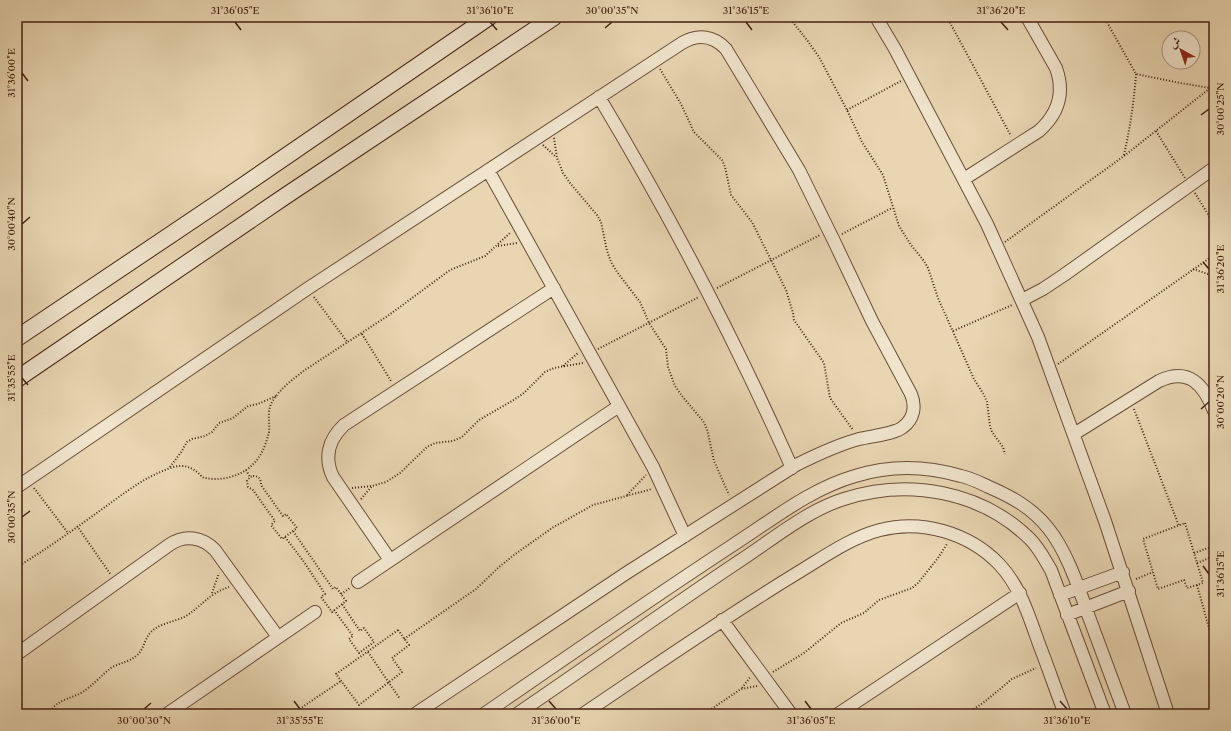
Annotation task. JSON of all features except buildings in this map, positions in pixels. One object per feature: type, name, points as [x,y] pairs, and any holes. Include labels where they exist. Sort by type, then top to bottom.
[{"type":"main road","points":[[17,338],[215,205],[489,17]]},
{"type":"main road","points":[[17,379],[284,197],[554,17]]},
{"type":"street","points":[[876,17],[896,49],[987,224],[1022,300],[1051,369],[1126,582],[1168,714]]},
{"type":"street","points":[[964,179],[1039,131],[1046,125],[1056,111],[1060,96],[1059,77],[1056,68],[1026,17]]},
{"type":"street","points":[[17,487],[308,289],[655,60],[687,40],[693,38],[705,37],[717,41],[726,49],[798,170],[872,321],[911,394],[914,404],[911,419],[900,429],[859,439],[825,451],[792,468],[628,572],[419,713]]},
{"type":"street","points":[[599,97],[656,193],[699,272],[746,366],[792,468]]},
{"type":"street","points":[[1022,300],[1054,282],[1214,168]]},
{"type":"street","points":[[488,170],[654,467],[684,536]]},
{"type":"street","points":[[390,560],[333,477],[328,463],[329,448],[334,436],[344,425],[554,288]]},
{"type":"street","points":[[1074,434],[1164,378],[1177,376],[1183,377],[1190,379],[1202,387],[1209,398],[1214,412]]},
{"type":"street","points":[[358,582],[619,406]]},
{"type":"street","points":[[484,714],[675,583],[813,494],[842,480],[874,471],[918,468],[964,476],[1009,496],[1031,510],[1050,529],[1064,552],[1125,714]]},
{"type":"street","points":[[517,714],[687,596],[813,512],[843,499],[890,489],[922,490],[952,496],[981,506],[1007,521],[1031,540],[1042,554],[1051,570],[1105,714]]},
{"type":"street","points":[[583,714],[722,620],[843,545],[881,530],[907,526],[934,529],[952,534],[971,542],[990,556],[1007,573],[1020,593],[1065,714]]},
{"type":"street","points":[[17,654],[169,545],[180,539],[192,538],[205,542],[222,559],[278,637]]},
{"type":"street","points":[[1060,595],[1078,588],[1126,582]]},
{"type":"street","points":[[1067,615],[1086,608],[1126,582]]},
{"type":"street","points":[[838,714],[1020,593]]},
{"type":"street","points":[[167,714],[315,612]]},
{"type":"street","points":[[722,620],[791,714]]},
{"type":"path","points":[[789,17],[813,47],[847,110],[862,142],[883,175],[892,208],[899,226],[928,268],[934,286],[974,379],[987,402],[992,432],[1003,447],[1006,454]]},
{"type":"path","points":[[947,17],[1016,146]]},
{"type":"path","points":[[1104,17],[1136,74],[1131,122],[1124,156]]},
{"type":"path","points":[[655,60],[694,132],[722,160],[731,195],[752,222],[786,290],[794,320],[824,363],[830,398],[859,439]]},
{"type":"path","points":[[1136,74],[1210,88]]},
{"type":"path","points":[[847,110],[910,76]]},
{"type":"path","points":[[998,247],[1124,156],[1214,85]]},
{"type":"path","points":[[553,128],[557,158],[563,173],[601,222],[607,251],[611,262],[640,302],[648,323],[666,349],[668,367],[675,386],[703,421],[707,429],[714,461],[734,505]]},
{"type":"path","points":[[536,139],[557,158]]},
{"type":"path","points":[[833,239],[892,208]]},
{"type":"path","points":[[169,468],[182,452],[187,442],[192,439],[206,436],[212,432],[219,423],[233,418],[248,406],[258,404],[277,395],[305,370],[362,334],[450,270],[485,256],[518,225]]},
{"type":"path","points":[[497,246],[528,242]]},
{"type":"path","points":[[1051,369],[1214,255]]},
{"type":"path","points":[[1193,269],[1214,276]]},
{"type":"path","points":[[308,289],[348,342]]},
{"type":"path","points":[[953,331],[1022,300]]},
{"type":"path","points":[[362,334],[397,390]]},
{"type":"path","points":[[562,366],[586,346]]},
{"type":"path","points":[[341,488],[372,486],[386,482],[400,473],[427,447],[436,443],[453,441],[462,437],[479,420],[524,393],[545,372],[562,366],[594,361]]},
{"type":"path","points":[[17,567],[144,479],[169,468],[181,466],[188,467],[196,470],[202,477],[221,479],[236,476],[246,470],[259,458],[264,446],[269,430],[270,407],[277,395]]},
{"type":"path","points":[[1130,399],[1178,526]]},
{"type":"path","points":[[626,496],[654,467]]},
{"type":"path","points":[[246,470],[250,477]]},
{"type":"path","points":[[256,476],[260,479],[261,485],[283,516],[286,514],[297,528],[282,539],[271,524],[275,521],[253,490],[248,487],[247,481],[250,477],[256,476]]},
{"type":"path","points":[[28,480],[68,533]]},
{"type":"path","points":[[354,508],[372,486]]},
{"type":"path","points":[[404,639],[476,589],[499,567],[552,528],[593,505],[662,486]]},
{"type":"path","points":[[1184,524],[1203,583],[1187,588],[1184,580],[1158,589],[1143,539],[1178,526],[1184,524]]},
{"type":"path","points":[[77,526],[117,582]]},
{"type":"path","points":[[285,536],[325,594],[321,597],[332,612],[346,600],[336,587],[333,589],[293,530]]},
{"type":"path","points":[[704,714],[741,689],[804,653],[841,623],[864,613],[879,600],[912,588],[918,583],[938,558],[952,534]]},
{"type":"path","points":[[1194,553],[1214,546]]},
{"type":"path","points":[[1197,563],[1214,556]]},
{"type":"path","points":[[212,594],[218,578],[222,559]]},
{"type":"path","points":[[1126,582],[1153,572]]},
{"type":"path","points":[[49,714],[56,704],[81,694],[112,668],[136,656],[141,651],[151,633],[158,627],[185,616],[212,594],[239,584]]},
{"type":"path","points":[[1197,585],[1214,646]]},
{"type":"path","points":[[334,610],[353,636],[349,639],[359,653],[374,642],[364,628],[360,631],[342,604]]},
{"type":"path","points":[[398,630],[404,639],[409,645],[392,658],[402,672],[359,705],[336,674],[398,630]]},
{"type":"path","points":[[366,648],[400,699]]},
{"type":"path","points":[[966,714],[983,703],[1012,679],[1046,663]]},
{"type":"path","points":[[741,689],[763,676]]},
{"type":"path","points":[[292,714],[341,681]]}]
